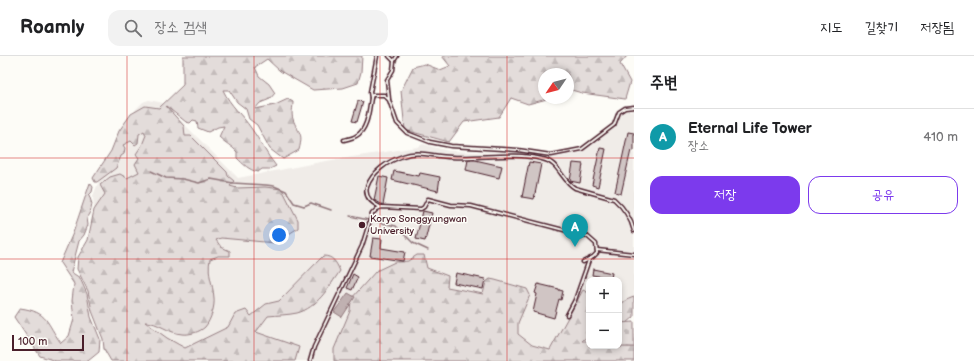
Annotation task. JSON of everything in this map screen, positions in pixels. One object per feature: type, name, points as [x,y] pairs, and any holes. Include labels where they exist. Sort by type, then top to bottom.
[{"type":"lane","points":[[344,140],[357,136],[363,130],[371,98],[370,92],[377,56]]},
{"type":"lane","points":[[389,56],[394,61]]},
{"type":"lane","points":[[397,56],[394,61],[393,70],[387,80],[389,100],[397,123],[407,133],[430,142],[451,146],[518,150],[551,155],[582,149],[614,124],[619,112],[625,108],[634,107]]},
{"type":"lane","points":[[371,98],[372,95],[384,96],[389,100]]},
{"type":"lane","points":[[583,262],[589,260],[597,253],[596,244],[587,236],[471,206],[451,205],[428,199],[424,207],[421,209],[380,207],[372,204],[367,197],[366,189],[376,171],[386,164],[403,156],[415,154],[452,158],[515,156],[542,159],[552,162],[569,185],[614,199],[627,215],[634,231]]},
{"type":"lane","points":[[310,361],[314,347],[362,246],[372,214],[380,207]]},
{"type":"lane","points":[[597,250],[634,254]]},
{"type":"lane","points":[[567,314],[575,300],[589,260]]},
{"type":"shaded area","name":"Koryo Songgyungwan University","points":[[149,100],[163,103],[238,178],[326,161],[418,147],[423,144],[448,151],[515,153],[533,156],[559,157],[581,152],[615,126],[620,115],[625,111],[634,110],[634,316],[622,317],[622,277],[586,277],[586,328],[553,356],[450,361],[116,361],[92,311],[88,291],[77,269],[78,257],[88,240],[94,210],[93,196],[111,151],[136,109],[143,102]]},
{"type":"shaded area","points":[[348,293],[355,297],[342,317],[334,312]]},
{"type":"green space","points":[[183,56],[362,56],[361,72],[358,83],[343,88],[313,90],[280,71],[267,59],[255,67],[259,76],[269,84],[275,93],[270,99],[260,103],[255,109],[275,105],[288,99],[293,102],[292,117],[300,133],[301,139],[299,150],[283,159],[270,149],[257,125],[249,119],[246,109],[237,102],[229,90],[223,90],[229,100],[248,123],[276,166],[270,169],[262,169],[258,172],[255,171],[237,158],[237,152],[219,137],[224,126],[208,132],[198,128],[197,121],[193,120],[190,123],[186,122],[166,106],[184,126],[185,136],[191,136],[227,172],[228,176],[234,181],[230,186],[237,188],[265,187],[282,189],[298,220],[298,228],[275,243],[221,238],[216,240],[221,247],[230,251],[230,256],[218,256],[210,259],[209,270],[214,305],[209,321],[203,329],[194,333],[182,334],[172,332],[150,322],[145,322],[167,338],[185,348],[228,327],[235,314],[246,310],[251,316],[266,304],[279,301],[323,256],[326,256],[332,258],[336,262],[340,271],[322,296],[311,307],[297,313],[268,316],[256,332],[299,347],[295,361],[111,361],[104,349],[103,339],[92,311],[88,291],[77,269],[78,257],[88,240],[94,210],[105,194],[100,185],[110,177],[120,174],[127,178],[139,172],[135,164],[139,158],[136,154],[146,135],[144,131],[139,134],[138,143],[135,145],[131,141],[123,145],[125,148],[124,154],[121,156],[116,168],[97,182],[95,182],[93,178],[111,151],[119,131],[131,114],[145,106],[159,108],[183,85]]},
{"type":"green space","points":[[442,56],[627,56],[620,64],[630,82],[625,99],[582,93],[574,91],[574,68],[538,68],[538,101],[528,104],[511,98],[499,117],[464,122],[449,142],[405,130],[401,91],[413,67],[425,64],[440,70],[450,66]]},
{"type":"green space","points":[[90,183],[93,187],[92,192],[89,195],[92,204],[90,214],[87,218],[88,225],[84,235],[79,241],[71,272],[80,278],[87,294],[91,317],[100,339],[99,352],[88,361],[56,361],[40,356],[14,317],[20,308],[37,312],[46,320],[61,343],[69,336],[74,319],[72,301],[74,284],[60,263],[73,233]]},
{"type":"green space","points":[[417,255],[424,255],[427,268],[448,276],[447,287],[483,294],[486,282],[490,279],[527,289],[530,295],[518,323],[518,334],[532,345],[550,350],[583,290],[586,292],[586,338],[582,341],[586,341],[586,349],[622,349],[622,347],[634,347],[634,361],[334,361],[334,349],[350,311],[351,299],[376,271],[395,262],[408,261]]},
{"type":"green space","points":[[634,297],[634,317],[627,323],[622,323],[622,303]]},
{"type":"green space","points":[[634,322],[634,347],[622,347],[622,323]]},
{"type":"building","points":[[358,101],[363,102],[357,122],[352,121]]},
{"type":"building","points":[[628,132],[634,133],[634,151],[631,150],[621,194],[615,192]]},
{"type":"building","points":[[600,148],[606,149],[598,187],[592,185]]},
{"type":"building","points":[[468,160],[475,160],[502,166],[499,178],[466,170]]},
{"type":"building","points":[[529,162],[541,164],[534,199],[522,197]]},
{"type":"building","points":[[573,163],[583,164],[580,183],[570,181]]},
{"type":"building","points":[[394,171],[419,176],[420,173],[440,177],[438,191],[392,180]]},
{"type":"building","points":[[379,176],[388,178],[383,205],[374,200]]},
{"type":"building","points":[[423,211],[432,213],[425,241],[416,239]]},
{"type":"building","points":[[373,238],[382,239],[381,248],[405,252],[403,261],[370,256]]},
{"type":"building","points":[[593,269],[612,273],[611,277],[592,275]]},
{"type":"building","points":[[456,273],[485,279],[483,289],[454,283]]},
{"type":"building","points":[[353,274],[358,277],[352,290],[347,288]]},
{"type":"building","points":[[538,284],[563,291],[561,300],[559,299],[554,318],[533,312],[537,294],[535,293]]},
{"type":"waterway","points":[[151,171],[166,178],[183,179],[199,183],[211,179],[233,183],[274,186],[286,191],[294,203],[304,206],[311,203],[331,210]]},
{"type":"waterway","points":[[350,216],[396,226],[413,243],[428,250]]},
{"type":"place","name":"Koryo Songgyungwan University","points":[[362,225]]},
{"type":"place","name":"Eternal Life Tower","points":[[575,247]]}]
